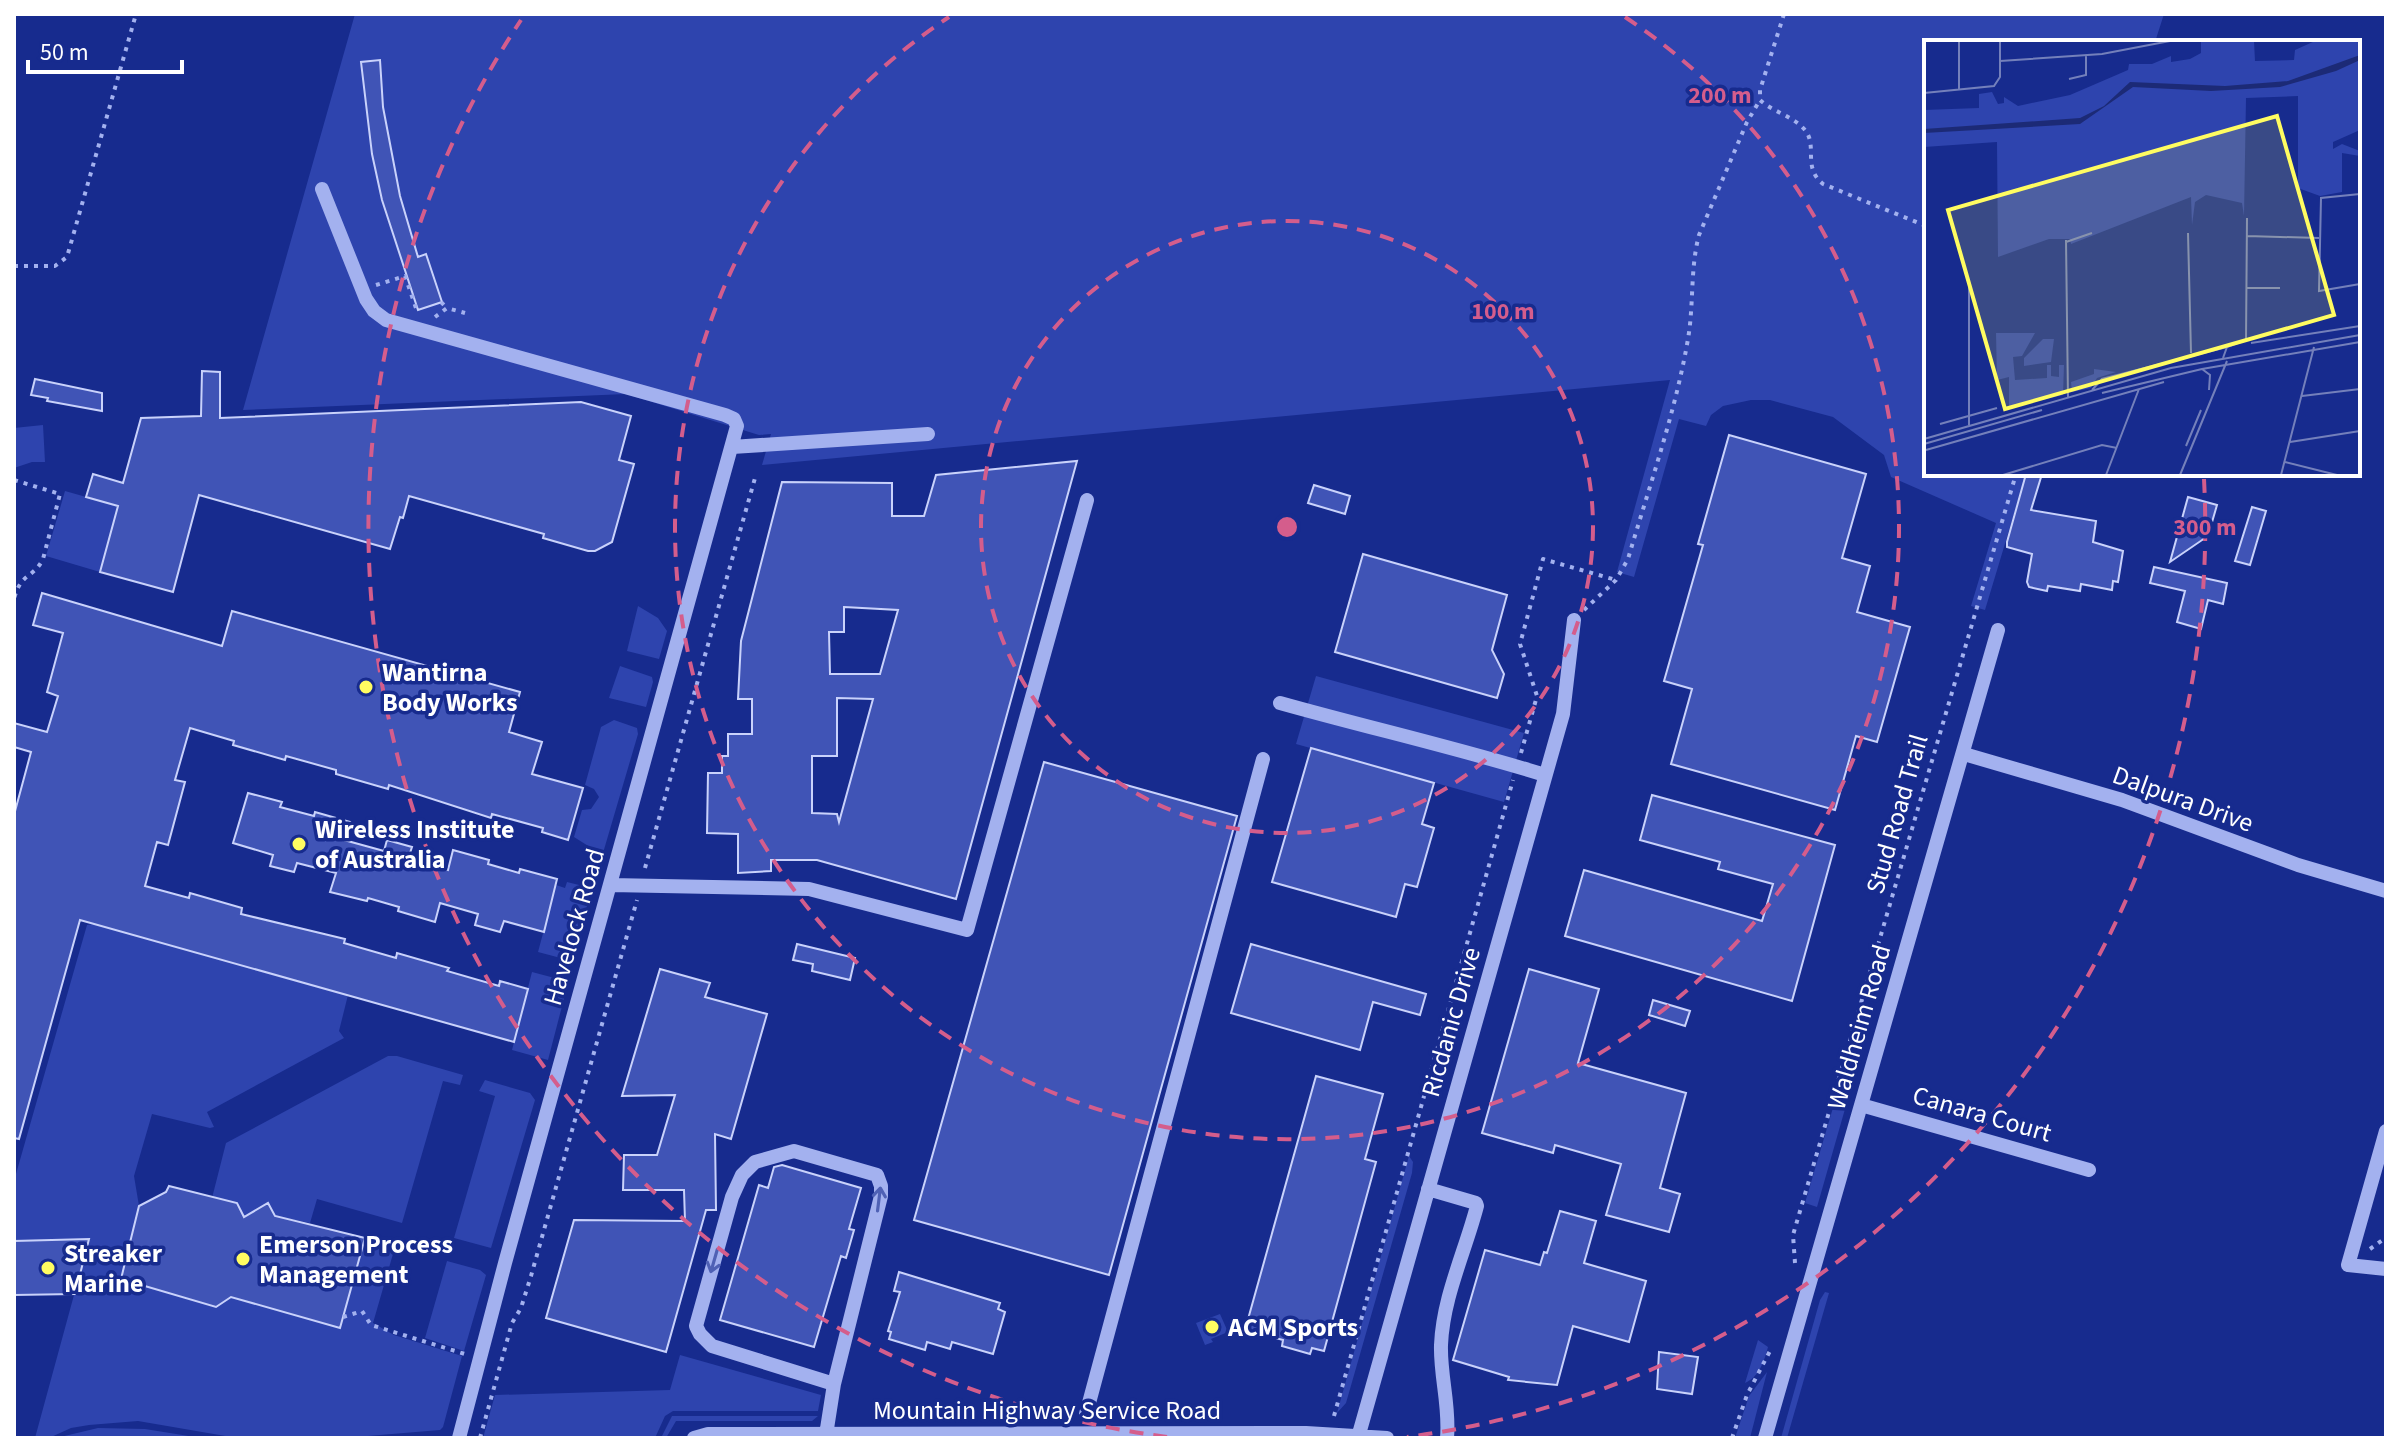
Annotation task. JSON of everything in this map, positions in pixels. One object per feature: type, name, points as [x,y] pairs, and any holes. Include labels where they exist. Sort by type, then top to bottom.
[{"type":"street","points":[[322,189],[362,290]]},
{"type":"street","name":"Havelock Road","points":[[362,290],[374,311],[394,323],[725,415],[734,419],[737,429],[459,1438]]},
{"type":"street","points":[[732,447],[928,434]]},
{"type":"street","points":[[611,885],[809,889],[967,930],[1087,500]]},
{"type":"street","name":"Ricdanic Drive","points":[[1359,1434],[1563,714],[1574,620]]},
{"type":"street","name":"Waldheim Road","points":[[1765,1438],[1998,630]]},
{"type":"street","points":[[1280,703],[1545,775]]},
{"type":"street","name":"Dalpura Drive","points":[[1964,754],[2122,800],[2298,865],[2386,891]]},
{"type":"street","points":[[1086,1414],[1263,759]]},
{"type":"street","name":"Canara Court","points":[[1861,1105],[2089,1170]]},
{"type":"street","points":[[2386,1131],[2348,1265],[2386,1269]]},
{"type":"street","points":[[826,1435],[834,1384],[881,1186],[877,1175],[794,1151],[755,1162],[742,1175],[732,1197],[696,1326],[712,1346],[834,1384]]},
{"type":"street","points":[[1428,1189],[1476,1203],[1477,1206],[1448,1300],[1441,1343],[1449,1418],[1447,1438]]},
{"type":"street","name":"Mountain Highway Service Road","points":[[701,1436],[1359,1434],[1387,1438]]},
{"type":"path","points":[[14,266],[55,266],[67,257],[136,14]]},
{"type":"path","points":[[1574,620],[1616,580],[1628,559],[1678,386],[1688,338],[1694,253],[1699,235],[1747,122],[1760,100],[1760,90],[1784,14]]},
{"type":"path","points":[[1760,100],[1805,130],[1810,166],[1823,184],[1924,225]]},
{"type":"path","points":[[362,290],[405,276],[419,316]]},
{"type":"path","points":[[441,302],[447,308],[465,313]]},
{"type":"path","points":[[428,318],[447,308]]},
{"type":"path","name":"Stud Road Trail","points":[[1792,1275],[1796,1262],[1793,1235],[2015,476]]},
{"type":"path","points":[[480,1438],[512,1323],[521,1308],[531,1276],[755,478]]},
{"type":"path","points":[[14,480],[60,494],[43,559],[18,583],[14,599]]},
{"type":"path","points":[[1334,1416],[1537,696],[1520,644],[1543,559],[1616,580]]},
{"type":"path","points":[[343,1317],[362,1311],[371,1325],[385,1331],[479,1359]]},
{"type":"path","points":[[1732,1438],[1747,1395],[1774,1338]]},
{"type":"shaded area","points":[[355,14],[2164,14],[2156,40],[1924,40],[1924,476],[2025,476],[1985,610],[1971,606],[1996,523],[1891,477],[1884,455],[1833,417],[1770,400],[1751,400],[1723,406],[1711,415],[1706,426],[1679,419],[1634,577],[1617,572],[1670,380],[762,465],[771,434],[759,435],[626,394],[243,410]]},
{"type":"shaded area","points":[[43,425],[45,462],[32,462],[14,468],[14,428]]},
{"type":"shaded area","points":[[65,491],[118,506],[100,572],[46,556]]},
{"type":"shaded area","points":[[638,606],[658,618],[667,631],[659,659],[627,651]]},
{"type":"shaded area","points":[[620,666],[652,677],[646,707],[609,698]]},
{"type":"shaded area","points":[[1316,676],[1524,733],[1504,802],[1296,744]]},
{"type":"shaded area","points":[[614,720],[637,728],[638,734],[598,870],[587,866],[593,849],[574,837],[582,810],[591,809],[599,797],[594,789],[585,785],[601,727]]},
{"type":"shaded area","points":[[567,882],[583,886],[590,893],[572,961],[538,952],[556,885],[565,888]]},
{"type":"shaded area","points":[[96,924],[348,995],[339,1031],[344,1038],[207,1112],[214,1127],[152,1114],[134,1176],[139,1206],[121,1279],[216,1307],[231,1297],[340,1328],[365,1238],[395,1247],[373,1323],[394,1335],[462,1356],[440,1430],[344,1438],[237,1438],[138,1421],[89,1425],[71,1428],[49,1438],[35,1438],[89,1240],[14,1241],[14,1181],[87,925]]},
{"type":"shaded area","points":[[532,972],[566,981],[548,1060],[512,1050]]},
{"type":"shaded area","points":[[388,1056],[463,1075],[460,1085],[443,1081],[402,1223],[317,1199],[310,1223],[275,1216],[268,1203],[244,1217],[237,1203],[212,1198],[226,1143]]},
{"type":"shaded area","points":[[1847,1060],[1857,1067],[1817,1207],[1805,1203]]},
{"type":"shaded area","points":[[485,1080],[530,1093],[535,1100],[491,1248],[454,1238],[495,1096],[479,1091]]},
{"type":"shaded area","points":[[1409,1156],[1413,1162],[1412,1173],[1346,1403],[1337,1413]]},
{"type":"shaded area","points":[[447,1261],[480,1270],[486,1275],[464,1351],[425,1338]]},
{"type":"shaded area","points":[[1825,1292],[1829,1293],[1787,1438],[1781,1438],[1820,1300]]},
{"type":"shaded area","name":"ACM Sports","points":[[1220,1314],[1228,1332],[1205,1345],[1196,1323]]},
{"type":"shaded area","points":[[1758,1340],[1768,1347],[1757,1373],[1745,1383]]},
{"type":"shaded area","points":[[680,1355],[821,1395],[818,1411],[673,1411],[665,1416],[655,1438],[483,1438],[495,1395],[670,1390]]},
{"type":"shaded area","points":[[1767,1372],[1750,1438],[1735,1438],[1749,1396]]},
{"type":"shaded area","points":[[672,1416],[818,1416],[812,1421],[676,1421],[666,1438],[661,1438]]},
{"type":"shaded area","points":[[98,1428],[145,1429],[201,1438],[56,1438]]},
{"type":"building","points":[[380,60],[383,107],[400,196],[418,257],[426,254],[442,302],[418,310],[382,200],[372,154],[361,62]]},
{"type":"building","points":[[202,371],[220,372],[220,418],[581,402],[631,416],[619,460],[634,464],[612,542],[595,551],[588,551],[543,538],[544,534],[409,496],[390,549],[199,495],[173,592],[100,572],[118,506],[86,497],[93,474],[123,483],[141,418],[201,416]]},
{"type":"building","points":[[35,379],[102,393],[102,411],[31,395]]},
{"type":"building","points":[[1729,435],[1866,474],[1842,558],[1870,566],[1857,612],[1910,627],[1877,742],[1856,736],[1835,810],[1671,764],[1692,689],[1664,681],[1703,545],[1698,544]]},
{"type":"building","points":[[1077,461],[956,899],[817,860],[771,860],[771,871],[738,873],[738,834],[707,833],[708,773],[722,773],[722,756],[728,756],[728,734],[752,734],[752,699],[738,699],[741,641],[782,482],[892,483],[892,516],[924,516],[936,475]],"holes":[[[844,607],[898,610],[880,674],[830,674],[829,632],[844,632]],[[837,698],[873,699],[839,822],[837,814],[812,813],[812,756],[837,756]]]},
{"type":"building","points":[[2025,476],[2041,476],[2031,510],[2096,521],[2093,542],[2123,551],[2118,582],[2113,581],[2112,590],[2081,584],[2080,591],[2048,586],[2047,591],[2029,587],[2027,582],[2032,554],[2007,547]]},
{"type":"building","points":[[1314,485],[1350,496],[1345,514],[1308,503]]},
{"type":"building","points":[[2188,497],[2217,505],[2208,536],[2170,562]]},
{"type":"building","points":[[2252,507],[2266,511],[2250,565],[2235,561]]},
{"type":"building","points":[[1363,554],[1507,595],[1492,650],[1504,674],[1497,698],[1335,652]]},
{"type":"building","points":[[2154,567],[2227,583],[2223,604],[2208,600],[2201,629],[2177,622],[2185,591],[2150,583]]},
{"type":"building","points":[[42,593],[222,646],[232,611],[520,692],[509,732],[542,742],[532,774],[583,788],[568,840],[542,832],[543,828],[492,814],[491,818],[389,785],[388,789],[336,774],[336,770],[286,756],[285,760],[190,728],[175,780],[185,782],[168,845],[157,842],[145,886],[189,898],[190,893],[242,908],[241,914],[345,939],[344,943],[396,958],[397,953],[499,986],[500,981],[528,989],[514,1042],[80,920],[19,1139],[14,1138],[14,815],[31,752],[14,747],[14,723],[47,732],[58,696],[47,692],[63,633],[33,625]]},
{"type":"building","points":[[1311,748],[1434,783],[1422,824],[1434,828],[1417,887],[1405,884],[1396,917],[1272,882]]},
{"type":"building","points":[[1044,762],[1237,816],[1109,1275],[914,1220]]},
{"type":"building","points":[[248,793],[282,802],[280,807],[314,816],[315,812],[350,822],[344,840],[384,851],[387,840],[412,847],[408,859],[448,870],[453,850],[489,860],[488,864],[519,873],[520,869],[557,879],[544,932],[504,921],[500,932],[475,925],[478,914],[440,903],[435,922],[368,898],[367,901],[330,892],[336,873],[297,863],[294,872],[270,866],[273,855],[233,843]]},
{"type":"building","points":[[1652,795],[1835,845],[1792,1001],[1565,936],[1584,870],[1762,921],[1773,884],[1718,869],[1720,862],[1640,840]]},
{"type":"building","points":[[797,944],[855,958],[850,980],[812,971],[813,964],[793,960]]},
{"type":"building","points":[[1251,944],[1426,994],[1420,1015],[1373,1002],[1360,1050],[1231,1013]]},
{"type":"building","points":[[660,969],[710,983],[705,997],[767,1014],[731,1139],[715,1134],[716,1210],[706,1210],[666,1352],[546,1318],[574,1220],[685,1221],[684,1190],[623,1190],[624,1155],[657,1155],[675,1095],[622,1096]]},
{"type":"building","points":[[1529,969],[1599,989],[1578,1063],[1686,1093],[1660,1188],[1680,1194],[1669,1232],[1606,1215],[1621,1164],[1555,1145],[1553,1153],[1482,1133]]},
{"type":"building","points":[[1653,1000],[1690,1011],[1685,1026],[1649,1015]]},
{"type":"building","points":[[1316,1076],[1383,1094],[1365,1159],[1376,1162],[1324,1351],[1312,1348],[1310,1354],[1282,1346],[1283,1340],[1245,1330]]},
{"type":"building","points":[[782,1165],[861,1188],[849,1229],[854,1230],[846,1258],[841,1256],[814,1347],[720,1320],[759,1185],[768,1188],[774,1167]]},
{"type":"building","name":"Emerson Process Management","points":[[169,1186],[237,1203],[244,1217],[268,1203],[275,1216],[365,1238],[340,1328],[231,1297],[216,1307],[121,1279],[139,1206],[166,1192]]},
{"type":"building","points":[[1560,1211],[1596,1221],[1584,1263],[1646,1281],[1629,1342],[1573,1326],[1557,1385],[1508,1380],[1509,1377],[1453,1360],[1485,1250],[1540,1265]]},
{"type":"building","name":"Streaker Marine","points":[[89,1239],[75,1294],[14,1295],[14,1241]]},
{"type":"building","points":[[899,1272],[1000,1303],[998,1309],[1005,1312],[993,1354],[952,1342],[950,1349],[927,1342],[925,1350],[889,1339],[891,1332],[888,1331],[900,1292],[894,1291]]},
{"type":"building","points":[[1659,1352],[1698,1357],[1692,1394],[1657,1389]]},
{"type":"place","name":"Wantirna Body Works","points":[[366,687]]},
{"type":"place","name":"Wireless Institute of Australia","points":[[299,844]]},
{"type":"place","name":"Emerson Process Management","points":[[243,1259]]},
{"type":"place","name":"Streaker Marine","points":[[48,1268]]},
{"type":"place","name":"ACM Sports","points":[[1212,1327]]}]
